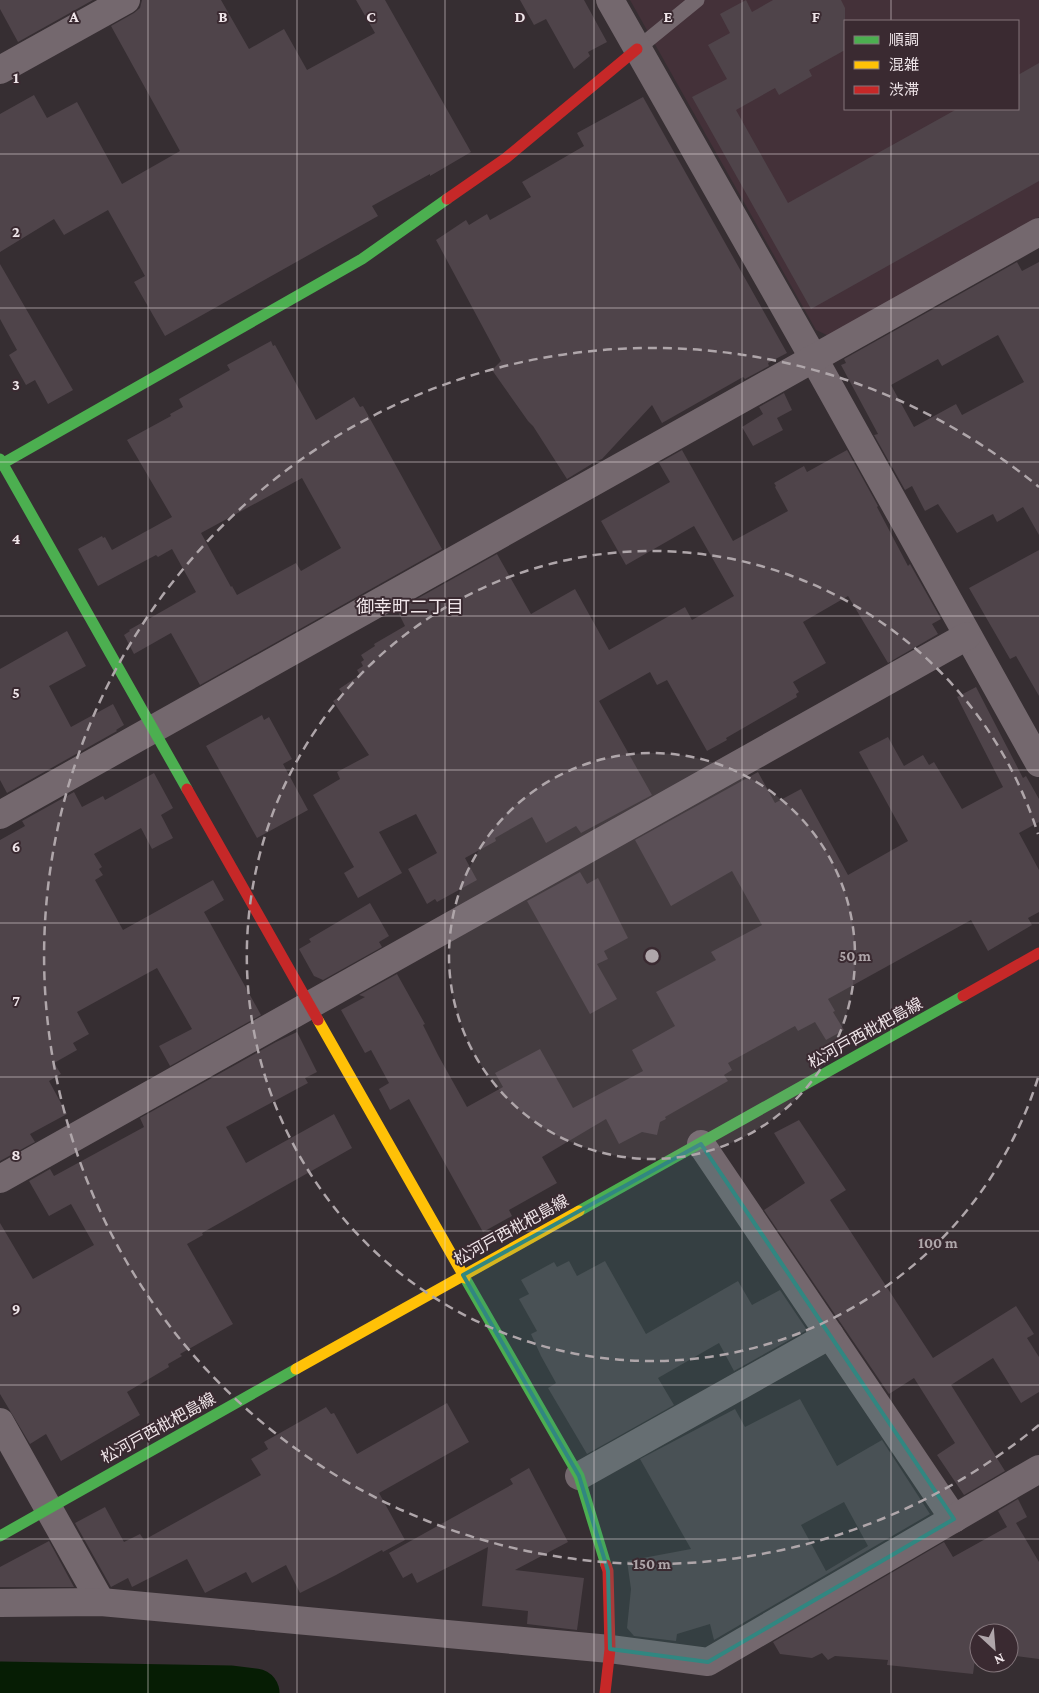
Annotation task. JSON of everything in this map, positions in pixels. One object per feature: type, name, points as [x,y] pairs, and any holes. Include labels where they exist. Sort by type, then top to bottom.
[{"type":"street","points":[[0,70],[126,0]]},
{"type":"street","points":[[610,0],[814,359],[1039,763]]},
{"type":"street","points":[[605,1693],[610,1649],[608,1571],[580,1476],[1,462],[362,259],[506,158],[637,49]]},
{"type":"street","points":[[0,815],[1039,232]]},
{"type":"street","points":[[0,1179],[967,636]]},
{"type":"street","name":"松河戸西枇杷島線","points":[[0,1536],[463,1274],[701,1144],[1039,953]]},
{"type":"street","points":[[701,1144],[954,1519]]},
{"type":"street","points":[[580,1476],[830,1334]]},
{"type":"street","points":[[0,1422],[101,1602]]},
{"type":"street","points":[[0,1603],[101,1602],[610,1649],[708,1662],[1039,1469]]},
{"type":"lane","points":[[637,49],[697,0]]},
{"type":"highlighted area","points":[[701,1144],[954,1519],[708,1662],[610,1649],[608,1571],[579,1476],[463,1275]]},
{"type":"shaded area","points":[[630,0],[1039,0],[1039,217],[829,336],[816,330]]},
{"type":"building","points":[[0,0],[93,0],[18,42],[0,9]]},
{"type":"building","points":[[142,0],[221,0],[249,49],[284,29],[307,70],[375,33],[356,0],[385,0],[471,152],[372,206],[378,216],[165,336],[134,282],[145,276],[108,210],[64,235],[54,219],[0,252],[0,114],[34,95],[47,118],[77,102],[122,184],[180,151],[111,26],[140,8]]},
{"type":"building","points":[[520,0],[584,0],[607,42],[588,52],[590,56],[574,69],[546,19],[534,25]]},
{"type":"building","points":[[746,0],[752,12],[773,0],[841,0],[845,8],[844,51],[809,70],[812,76],[779,95],[775,88],[736,110],[788,203],[955,110],[1019,110],[1019,74],[1039,63],[1039,181],[811,309],[692,97],[727,79],[708,45],[730,33],[720,14]]},
{"type":"building","points":[[643,97],[787,353],[768,363],[769,366],[745,379],[743,377],[662,423],[652,405],[602,459],[567,479],[533,426],[492,370],[501,361],[436,240],[466,220],[469,225],[487,214],[490,220],[531,197],[522,182],[584,146],[577,133]]},
{"type":"building","points":[[1017,262],[1022,271],[1039,262],[1039,535],[1023,507],[997,522],[993,514],[957,533],[938,504],[925,511],[912,486],[905,490],[874,435],[878,434],[841,365],[846,363],[844,359]],"holes":[[[998,335],[1024,382],[962,415],[956,404],[914,427],[891,385],[938,359],[942,366]]]},
{"type":"building","points":[[0,264],[73,390],[48,404],[35,380],[26,385],[9,355],[17,350],[0,319]]},
{"type":"building","points":[[271,341],[316,420],[354,397],[360,407],[363,406],[442,549],[200,685],[171,633],[134,654],[124,635],[129,630],[196,592],[172,549],[158,557],[156,555],[98,586],[78,549],[102,536],[103,538],[105,537],[112,550],[172,517],[127,440],[171,416],[170,414],[183,407],[179,399],[230,370],[227,365]],"holes":[[[302,478],[341,548],[301,571],[296,563],[237,595],[201,533]]]},
{"type":"building","points":[[784,393],[792,410],[777,418],[783,430],[753,446],[742,427],[763,414],[759,407]]},
{"type":"building","points":[[682,450],[733,541],[788,511],[774,483],[804,466],[807,472],[847,450],[908,566],[910,564],[941,619],[932,624],[938,634],[888,663],[848,596],[803,622],[826,663],[793,682],[799,692],[796,694],[797,697],[707,751],[667,680],[657,685],[650,672],[599,701],[652,795],[581,833],[576,826],[546,843],[532,817],[495,838],[496,841],[465,858],[477,880],[437,902],[435,899],[427,904],[408,869],[437,853],[416,814],[379,832],[402,873],[358,898],[344,873],[354,867],[313,795],[340,779],[337,772],[369,755],[333,701],[343,694],[339,689],[360,675],[357,670],[363,666],[361,662],[364,660],[361,655],[375,646],[374,644],[405,626],[397,610],[497,554],[531,614],[575,589],[609,650],[685,607],[692,620],[734,596],[694,526],[626,565],[601,521],[670,482],[659,463]]},
{"type":"building","points":[[1039,550],[1039,696],[1016,656],[1010,659],[969,588]]},
{"type":"building","points":[[67,631],[86,666],[49,686],[71,727],[113,704],[124,725],[117,731],[7,793],[0,780],[0,669]]},
{"type":"building","points":[[976,687],[1023,778],[1026,776],[1039,799],[1039,822],[1019,833],[1039,870],[1039,912],[1028,918],[1032,925],[988,951],[971,920],[828,999],[835,1011],[833,1012],[844,1030],[826,1040],[815,1022],[798,1031],[795,1026],[728,1063],[732,1070],[724,1075],[728,1081],[665,1117],[666,1119],[660,1122],[657,1135],[642,1132],[619,1144],[606,1119],[542,1157],[557,1183],[509,1210],[512,1216],[483,1232],[409,1099],[390,1110],[379,1089],[389,1083],[371,1050],[365,1053],[341,1010],[365,997],[359,995],[397,974],[467,1107],[503,1087],[495,1073],[540,1049],[573,1108],[643,1071],[632,1050],[675,1026],[656,992],[716,960],[711,952],[762,925],[732,871],[671,906],[635,840],[758,772],[775,803],[801,789],[848,875],[908,841],[859,752],[888,737],[904,766],[923,755],[929,765],[934,762],[962,809],[1003,787],[957,697]]},
{"type":"building","points":[[262,715],[264,720],[269,717],[292,759],[283,764],[308,810],[257,838],[206,746]]},
{"type":"building","points":[[154,773],[173,808],[161,815],[173,838],[152,849],[141,828],[94,854],[102,867],[99,869],[103,875],[95,880],[123,930],[213,880],[224,900],[204,912],[261,1015],[170,1066],[159,1046],[192,1029],[157,968],[77,1012],[89,1034],[73,1043],[77,1050],[54,1063],[61,1074],[49,1081],[67,1114],[30,1134],[35,1142],[0,1161],[0,840],[25,826],[22,821],[74,792],[82,807],[103,796],[105,800]]},
{"type":"building","points":[[580,872],[587,884],[598,878],[628,938],[604,951],[608,959],[597,964],[617,999],[590,1014],[527,901]]},
{"type":"building","points":[[370,903],[389,936],[379,942],[382,947],[323,980],[314,976],[299,949],[311,942],[309,939]]},
{"type":"building","points":[[297,1032],[317,1072],[305,1078],[308,1083],[226,1127],[246,1163],[334,1114],[352,1148],[202,1233],[203,1235],[187,1244],[233,1324],[180,1354],[182,1356],[168,1364],[169,1367],[127,1392],[140,1415],[61,1461],[46,1434],[30,1444],[0,1394],[0,1223],[33,1279],[94,1245],[71,1204],[49,1216],[29,1181],[50,1169],[54,1176],[144,1127],[140,1118]]},
{"type":"building","points":[[799,1120],[846,1190],[830,1200],[933,1358],[1016,1306],[1034,1334],[1027,1338],[1039,1357],[1039,1392],[1021,1403],[993,1358],[951,1385],[1005,1471],[964,1495],[937,1455],[955,1443],[914,1378],[889,1394],[764,1210],[805,1183],[774,1133]]},
{"type":"building","points":[[569,1261],[577,1276],[605,1261],[646,1334],[738,1281],[752,1305],[780,1290],[807,1330],[734,1371],[719,1343],[658,1378],[674,1405],[587,1454],[548,1388],[556,1383],[531,1334],[537,1331],[519,1299],[529,1294],[521,1280],[554,1262],[557,1267]]},
{"type":"building","points":[[800,1399],[837,1466],[882,1440],[930,1514],[714,1640],[710,1624],[677,1634],[676,1641],[634,1636],[627,1628],[631,1589],[627,1561],[691,1549],[640,1459],[735,1409],[745,1427]],"holes":[[[844,1502],[868,1546],[826,1571],[801,1525]]]},
{"type":"building","points":[[447,1403],[469,1442],[379,1493],[405,1540],[300,1593],[286,1565],[252,1583],[246,1572],[205,1593],[187,1559],[132,1587],[128,1578],[111,1587],[75,1523],[105,1507],[124,1542],[140,1534],[144,1540],[261,1475],[251,1459],[268,1449],[264,1442],[326,1407],[331,1414],[334,1413],[357,1454]]},
{"type":"building","points":[[529,1468],[568,1542],[515,1570],[584,1578],[577,1630],[527,1624],[528,1611],[482,1606],[488,1547],[417,1583],[412,1573],[403,1578],[389,1553],[513,1484],[510,1479]]},
{"type":"building","points":[[1018,1499],[1027,1517],[1016,1523],[1039,1562],[1039,1659],[1019,1656],[1019,1623],[969,1623],[969,1673],[973,1674],[887,1665],[888,1660],[835,1656],[828,1660],[822,1653],[812,1658],[780,1654],[773,1642],[944,1542],[953,1557],[1007,1527],[998,1511]]},
{"type":"building","points":[[49,1541],[74,1587],[0,1587],[0,1567]]},
{"type":"waterway","points":[[0,1686],[231,1690],[255,1693]]},
{"type":"traffic: fast","points":[[0,465],[362,259],[447,199]]},
{"type":"traffic: fast","points":[[0,459],[187,789]]},
{"type":"traffic: fast","points":[[579,1211],[963,996]]},
{"type":"traffic: fast","points":[[465,1278],[579,1476],[606,1565]]},
{"type":"traffic: fast","points":[[0,1536],[296,1369]]},
{"type":"traffic: slow","points":[[318,1020],[465,1278]]},
{"type":"traffic: slow","points":[[296,1369],[579,1211]]},
{"type":"traffic: jam","points":[[447,199],[506,158],[637,49]]},
{"type":"traffic: jam","points":[[187,789],[318,1020]]},
{"type":"traffic: jam","points":[[963,996],[1039,953]]},
{"type":"traffic: jam","points":[[605,1693],[610,1649],[608,1571],[606,1565]]},
{"type":"district","name":"御幸町二丁目","points":[[410,607]]}]
